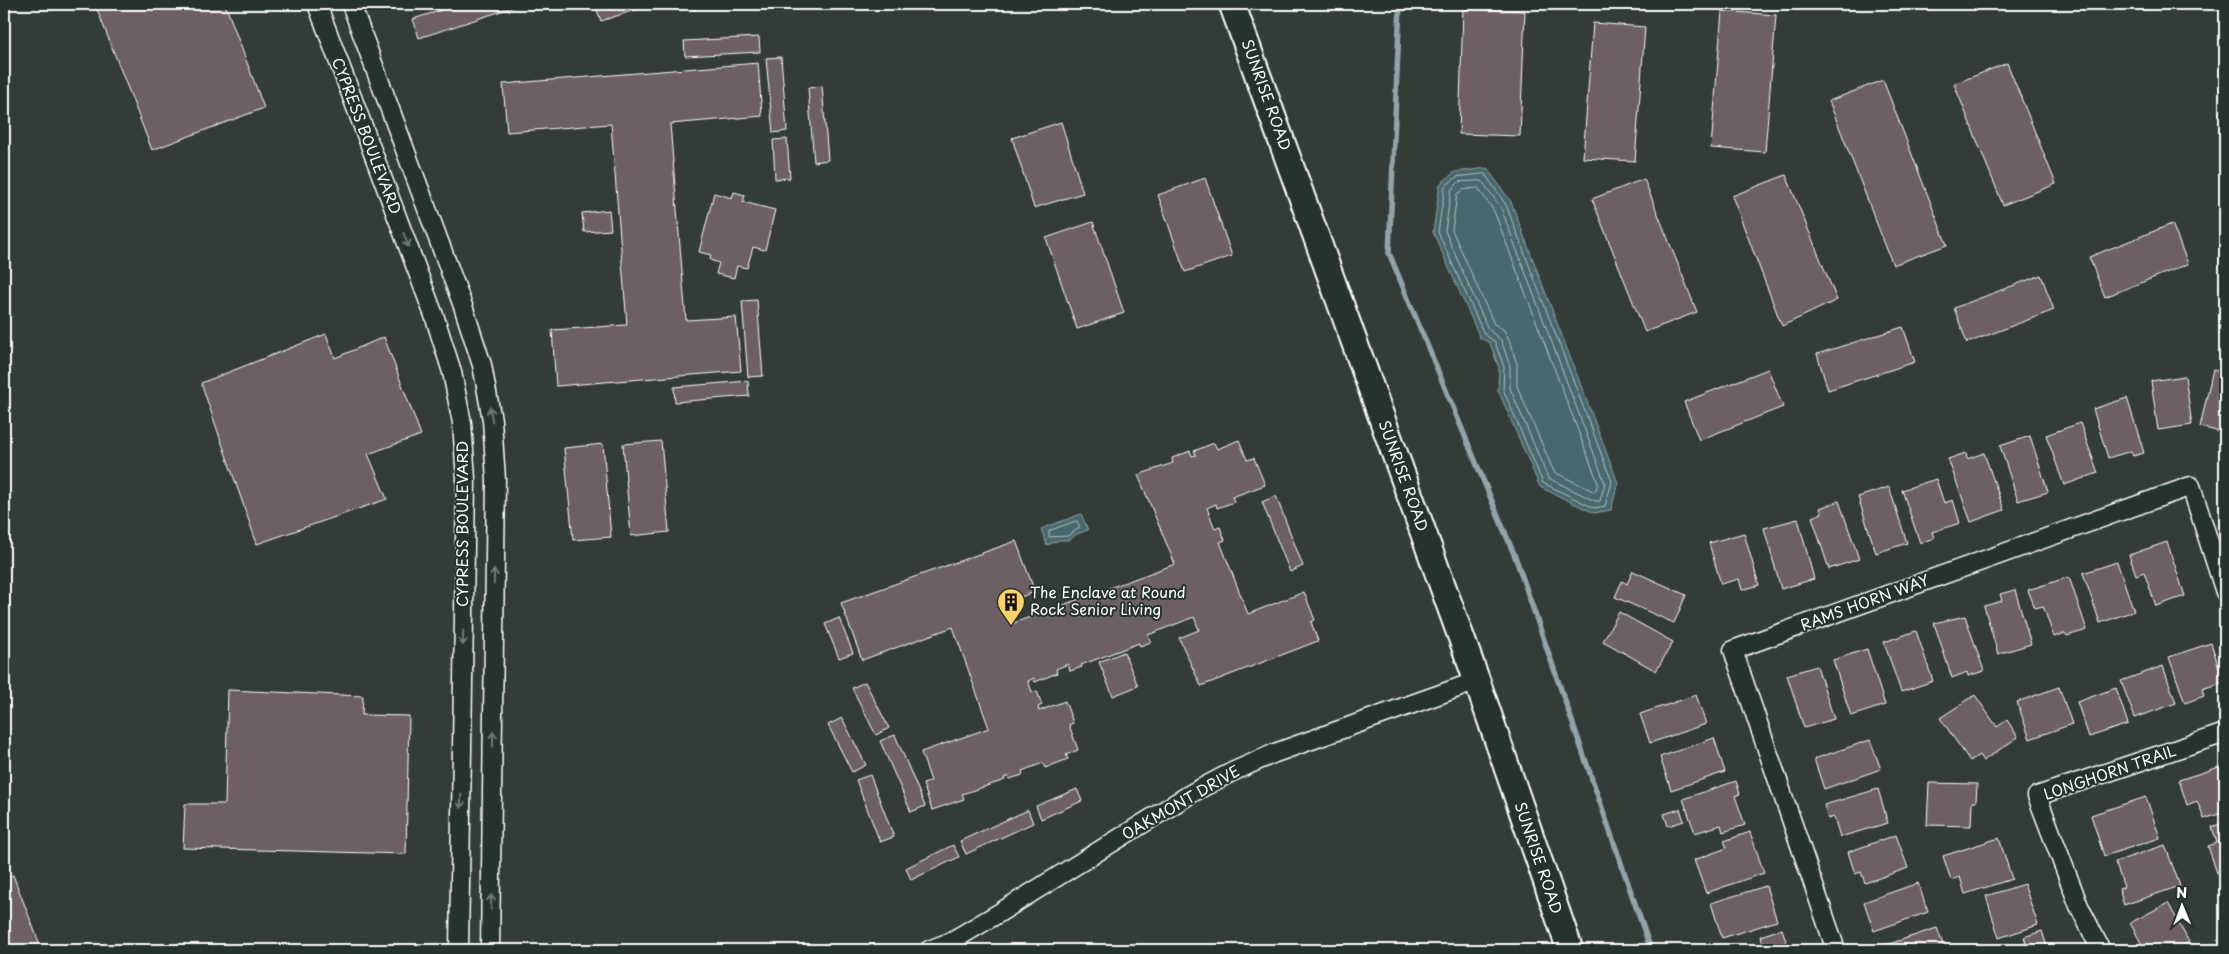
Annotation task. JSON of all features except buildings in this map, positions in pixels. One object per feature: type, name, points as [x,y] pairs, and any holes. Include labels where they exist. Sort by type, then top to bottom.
[{"type":"main road","name":"SUNRISE ROAD","points":[[1232,4],[1478,681],[1570,950]]},
{"type":"street","name":"CYPRESS BOULEVARD","points":[[317,4],[435,318],[452,372],[462,424],[466,479],[459,950]]},
{"type":"street","name":"CYPRESS BOULEVARD","points":[[351,4],[463,306],[482,365],[492,420],[496,480],[490,950]]},
{"type":"street","name":"RAMS HORN WAY","points":[[1836,950],[1733,650],[2191,486],[2225,592]]},
{"type":"street","name":"OAKMONT DRIVE","points":[[929,950],[950,942],[999,914],[1192,793],[1232,772],[1275,754],[1478,681]]},
{"type":"street","name":"LONGHORN TRAIL","points":[[2101,950],[2079,906],[2037,796],[2225,733]]},
{"type":"water","points":[[1487,168],[1511,202],[1618,483],[1611,510],[1594,513],[1540,487],[1498,390],[1499,368],[1490,343],[1480,338],[1433,232],[1440,184],[1455,172]]},
{"type":"water","points":[[1081,514],[1088,530],[1077,534],[1070,540],[1059,540],[1047,545],[1041,529]]},
{"type":"waterway","points":[[1400,4],[1389,253],[1516,559],[1651,950]]},
{"type":"place","name":"The Enclave at Round Rock Senior Living","points":[[1011,626]]}]
